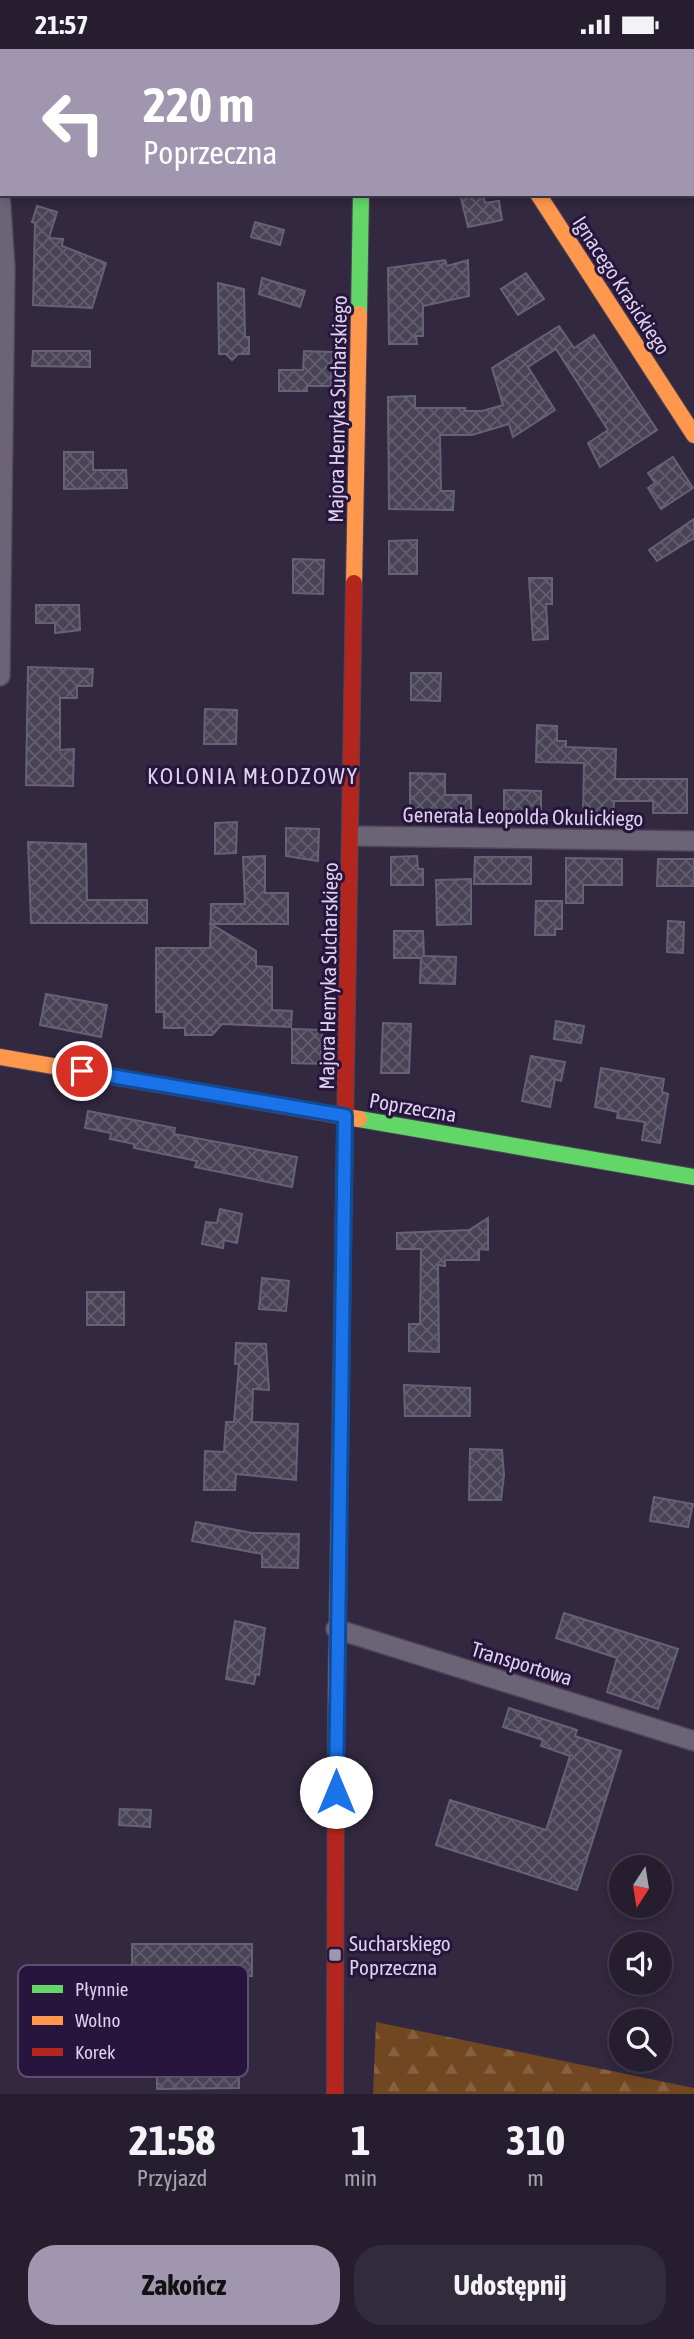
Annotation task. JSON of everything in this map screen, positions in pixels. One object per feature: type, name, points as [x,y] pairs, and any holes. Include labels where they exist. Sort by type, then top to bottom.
[{"type":"street","points":[[0,196],[5,267],[0,676]]},
{"type":"street","name":"Majora Henryka Sucharskiego","points":[[335,2094],[336,1629],[352,836],[361,196]]},
{"type":"street","name":"Ignacego Krasickiego","points":[[539,196],[694,435]]},
{"type":"street","name":"Generała Leopolda Okulickiego","points":[[352,836],[694,841]]},
{"type":"street","name":"Poprzeczna","points":[[0,1057],[694,1177]]},
{"type":"street","name":"Transportowa","points":[[336,1629],[694,1741]]},
{"type":"green space","points":[[376,2022],[694,2088],[694,2094],[373,2094]]},
{"type":"building","points":[[460,196],[483,196],[485,203],[499,201],[502,220],[468,227]]},
{"type":"building","points":[[37,206],[57,212],[49,238],[63,239],[62,246],[106,263],[92,308],[33,305],[35,223],[32,222]]},
{"type":"building","points":[[255,222],[284,230],[280,245],[251,237]]},
{"type":"building","points":[[445,260],[447,266],[468,260],[469,296],[423,306],[423,336],[416,336],[417,344],[389,344],[388,268]]},
{"type":"building","points":[[526,273],[544,299],[518,315],[501,289]]},
{"type":"building","points":[[262,278],[305,291],[300,307],[259,294]]},
{"type":"building","points":[[218,283],[244,289],[245,337],[249,337],[249,354],[238,354],[232,360],[226,354],[219,354]]},
{"type":"building","points":[[559,326],[574,348],[594,335],[657,430],[600,467],[588,443],[608,430],[556,349],[528,367],[555,410],[513,437],[509,424],[472,435],[440,435],[441,491],[454,491],[453,510],[389,509],[388,397],[415,396],[415,408],[465,408],[465,411],[482,411],[503,405],[492,368]]},
{"type":"building","points":[[33,351],[90,351],[90,367],[32,366]]},
{"type":"building","points":[[304,351],[332,352],[331,386],[307,386],[307,391],[279,391],[279,370],[303,370]]},
{"type":"building","points":[[64,452],[93,452],[93,470],[126,470],[127,488],[64,489]]},
{"type":"building","points":[[673,457],[693,488],[661,509],[648,488],[655,483],[648,473]]},
{"type":"building","points":[[694,519],[694,538],[657,561],[649,550]]},
{"type":"building","points":[[417,540],[417,574],[389,574],[389,541]]},
{"type":"building","points":[[293,559],[324,560],[323,594],[293,593]]},
{"type":"building","points":[[529,578],[552,578],[552,604],[546,604],[548,639],[533,640]]},
{"type":"building","points":[[36,605],[79,605],[80,630],[55,633],[55,623],[36,623]]},
{"type":"building","points":[[28,667],[93,669],[92,686],[77,686],[77,698],[60,698],[60,750],[74,749],[73,786],[26,785]]},
{"type":"building","points":[[411,673],[441,673],[440,701],[411,700]]},
{"type":"building","points":[[205,709],[237,710],[236,744],[204,744]]},
{"type":"building","points":[[537,725],[557,726],[557,741],[566,741],[566,747],[616,749],[615,779],[687,779],[687,813],[653,813],[653,801],[614,801],[613,819],[583,818],[584,763],[536,762]]},
{"type":"building","points":[[410,773],[445,774],[445,795],[471,795],[471,818],[410,817]]},
{"type":"building","points":[[504,790],[541,791],[541,814],[504,813]]},
{"type":"building","points":[[237,822],[236,853],[215,854],[215,823]]},
{"type":"building","points":[[286,828],[319,829],[318,861],[286,856]]},
{"type":"building","points":[[28,842],[86,844],[87,900],[147,900],[147,923],[31,923]]},
{"type":"building","points":[[265,856],[265,893],[288,893],[288,924],[211,924],[256,951],[256,966],[272,967],[272,1010],[292,1011],[291,1027],[222,1024],[212,1035],[185,1035],[185,1028],[164,1028],[164,1012],[156,1012],[156,948],[210,948],[211,904],[245,904],[243,857]]},
{"type":"building","points":[[417,856],[418,869],[423,869],[423,885],[391,885],[391,857]]},
{"type":"building","points":[[475,857],[531,857],[531,884],[474,884]]},
{"type":"building","points":[[566,858],[622,859],[622,885],[583,885],[583,903],[566,903]]},
{"type":"building","points":[[658,859],[694,859],[694,886],[657,886]]},
{"type":"building","points":[[471,879],[471,924],[437,925],[436,880]]},
{"type":"building","points":[[536,901],[562,901],[562,929],[555,929],[555,935],[535,935]]},
{"type":"building","points":[[668,921],[684,922],[683,953],[667,952]]},
{"type":"building","points":[[394,931],[423,931],[424,956],[456,957],[455,984],[420,983],[421,958],[394,958]]},
{"type":"building","points":[[46,994],[107,1005],[101,1037],[40,1025]]},
{"type":"building","points":[[556,1021],[584,1026],[581,1043],[554,1039]]},
{"type":"building","points":[[383,1023],[411,1024],[409,1073],[381,1073]]},
{"type":"building","points":[[292,1029],[322,1030],[321,1064],[292,1063]]},
{"type":"building","points":[[531,1056],[565,1062],[561,1081],[555,1079],[550,1107],[522,1101]]},
{"type":"building","points":[[601,1068],[664,1079],[662,1092],[668,1094],[660,1143],[642,1140],[645,1122],[617,1118],[618,1112],[595,1107]]},
{"type":"building","points":[[88,1111],[175,1128],[174,1134],[297,1157],[292,1187],[195,1167],[197,1161],[134,1148],[134,1144],[110,1139],[111,1133],[85,1128]]},
{"type":"building","points":[[220,1209],[242,1214],[237,1243],[224,1240],[223,1248],[202,1244],[206,1222],[217,1223]]},
{"type":"building","points":[[488,1218],[488,1250],[479,1249],[479,1260],[445,1260],[445,1266],[438,1265],[439,1352],[409,1351],[409,1324],[420,1324],[421,1249],[397,1249],[397,1233],[469,1230]]},
{"type":"building","points":[[262,1278],[289,1281],[286,1311],[259,1309]]},
{"type":"building","points":[[87,1292],[124,1292],[124,1325],[87,1325]]},
{"type":"building","points":[[236,1343],[266,1344],[269,1390],[253,1389],[252,1422],[298,1424],[296,1480],[236,1474],[235,1490],[204,1490],[205,1451],[224,1452],[226,1422],[234,1422],[239,1364],[235,1364]]},
{"type":"building","points":[[404,1385],[470,1388],[470,1416],[405,1416]]},
{"type":"building","points":[[470,1449],[502,1450],[504,1475],[501,1500],[469,1500]]},
{"type":"building","points":[[654,1497],[693,1504],[688,1527],[650,1521]]},
{"type":"building","points":[[196,1522],[252,1533],[299,1534],[298,1568],[262,1567],[262,1554],[192,1541]]},
{"type":"building","points":[[564,1613],[678,1649],[658,1709],[607,1692],[617,1658],[556,1638]]},
{"type":"building","points":[[235,1621],[265,1628],[259,1675],[256,1674],[254,1684],[226,1679]]},
{"type":"building","points":[[509,1708],[577,1730],[575,1736],[621,1751],[577,1890],[436,1845],[450,1800],[546,1830],[570,1756],[541,1746],[543,1740],[503,1727]]},
{"type":"building","points":[[120,1809],[151,1810],[150,1827],[119,1825]]},
{"type":"building","points":[[132,1944],[252,1944],[252,1976],[248,1976],[248,1965],[132,1965]]},
{"type":"building","points":[[157,2077],[239,2077],[239,2088],[157,2089]]},
{"type":"traffic: fast","points":[[359,314],[361,196]]},
{"type":"traffic: fast","points":[[359,1119],[694,1177]]},
{"type":"traffic: slow","points":[[539,196],[694,435]]},
{"type":"traffic: slow","points":[[354,583],[359,314]]},
{"type":"traffic: slow","points":[[0,1057],[359,1119]]},
{"type":"traffic: slow","points":[[336,1706],[344,1191]]},
{"type":"traffic: jam","points":[[344,1191],[354,583]]},
{"type":"traffic: jam","points":[[335,2094],[336,1706]]},
{"type":"place","name":"Sucharskiego Poprzeczna","points":[[335,1955]]},
{"type":"district","name":"KOLONIA MŁODZOWY","points":[[253,776]]},
{"type":"route","points":[[82,1071],[345,1116],[336,1629],[336,1792]]}]
